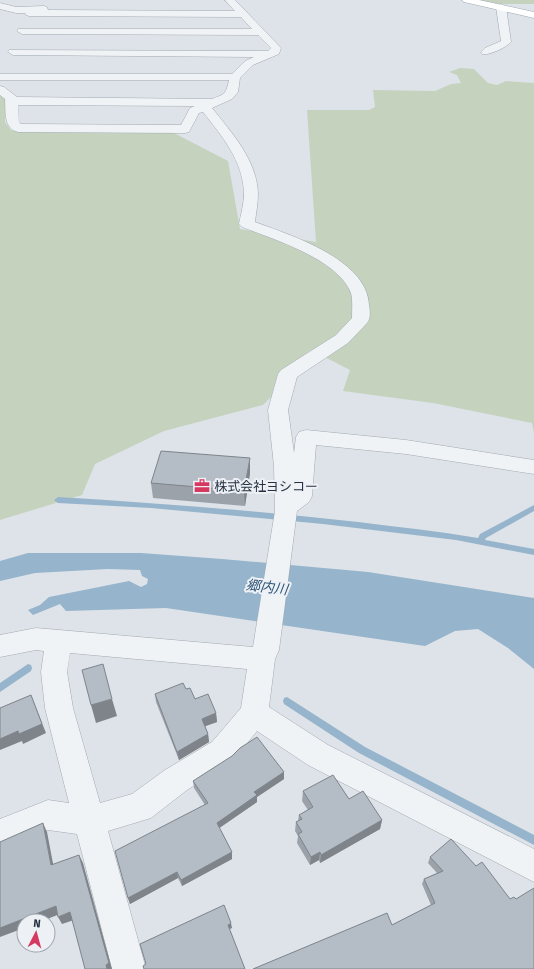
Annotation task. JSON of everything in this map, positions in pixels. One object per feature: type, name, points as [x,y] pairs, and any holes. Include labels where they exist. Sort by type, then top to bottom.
[{"type":"main road","points":[[467,0],[534,15]]},
{"type":"street","points":[[0,0],[28,11],[95,4]]},
{"type":"street","points":[[28,11],[22,31],[3,77],[0,89],[10,98],[13,123],[18,128],[185,129],[194,111],[228,97],[232,92],[235,77],[249,63],[275,52],[276,48],[230,0]]},
{"type":"street","points":[[0,6],[28,11],[244,14]]},
{"type":"street","points":[[486,52],[489,49],[503,45],[506,42],[501,7]]},
{"type":"street","points":[[22,31],[261,32]]},
{"type":"street","points":[[13,52],[272,54]]},
{"type":"street","points":[[3,77],[235,77]]},
{"type":"street","points":[[11,101],[210,105]]},
{"type":"street","points":[[0,834],[48,815],[90,821],[140,807],[176,780],[222,752],[254,713],[285,521],[285,466],[278,410],[288,374],[342,339],[361,319],[359,293],[341,269],[321,254],[247,224],[251,193],[247,170],[239,150],[210,105]]},
{"type":"street","points":[[285,521],[301,496],[306,437],[406,447],[534,467]]},
{"type":"street","points":[[0,646],[36,639],[264,655]]},
{"type":"street","points":[[59,641],[54,672],[59,708],[130,969]]},
{"type":"street","points":[[254,713],[318,755],[534,866]]},
{"type":"green space","points":[[480,0],[534,0],[534,4],[500,4]]},
{"type":"green space","points":[[460,68],[474,69],[488,83],[497,85],[506,81],[534,83],[534,433],[532,423],[433,403],[343,391],[350,370],[311,350],[278,373],[271,397],[263,405],[164,431],[95,464],[82,495],[0,520],[0,94],[6,99],[5,122],[11,130],[23,132],[172,132],[228,161],[240,229],[316,242],[307,110],[369,110],[375,107],[373,90],[435,91],[451,84],[461,83],[457,75],[449,72]]},
{"type":"water","name":"郷内川","points":[[28,553],[141,553],[222,559],[368,572],[534,598],[534,669],[508,648],[478,629],[455,631],[425,646],[166,608],[66,611],[60,604],[33,615],[28,610],[40,605],[49,597],[129,581],[141,587],[147,584],[148,579],[142,576],[140,570],[108,569],[35,573],[0,581],[0,561]]},
{"type":"building","points":[[161,451],[250,458],[244,491],[151,483]]},
{"type":"building","points":[[103,664],[112,699],[91,705],[82,670]]},
{"type":"building","points":[[183,683],[186,689],[190,688],[195,699],[208,694],[216,713],[202,719],[208,734],[177,752],[155,694]]},
{"type":"building","points":[[31,695],[42,724],[19,734],[18,731],[0,739],[0,708]]},
{"type":"building","points":[[257,737],[284,772],[254,792],[257,795],[217,823],[232,852],[181,880],[177,872],[128,898],[115,851],[208,803],[193,781],[232,756],[240,748]]},
{"type":"building","points":[[333,775],[349,799],[363,791],[382,820],[321,855],[320,852],[311,857],[298,834],[302,832],[296,822],[302,819],[299,815],[313,807],[303,791]]},
{"type":"building","points":[[43,823],[51,865],[79,855],[109,963],[106,965],[107,969],[85,969],[70,912],[58,917],[56,906],[38,913],[16,913],[16,922],[0,928],[0,842]]},
{"type":"building","points":[[451,839],[476,866],[482,862],[510,899],[514,897],[516,899],[534,888],[534,969],[253,969],[387,913],[392,925],[435,903],[424,879],[443,871],[430,857]]},
{"type":"building","points":[[224,905],[231,923],[228,925],[245,969],[144,969],[143,966],[146,964],[140,944]]},
{"type":"waterway","points":[[58,500],[151,505],[323,521],[456,537],[480,542]]},
{"type":"waterway","points":[[480,542],[483,536],[534,508]]},
{"type":"waterway","points":[[480,542],[534,552]]},
{"type":"waterway","points":[[0,688],[28,668]]},
{"type":"waterway","points":[[287,701],[362,750],[534,840]]},
{"type":"place","name":"株式会社ヨシコー","points":[[202,486]]}]
